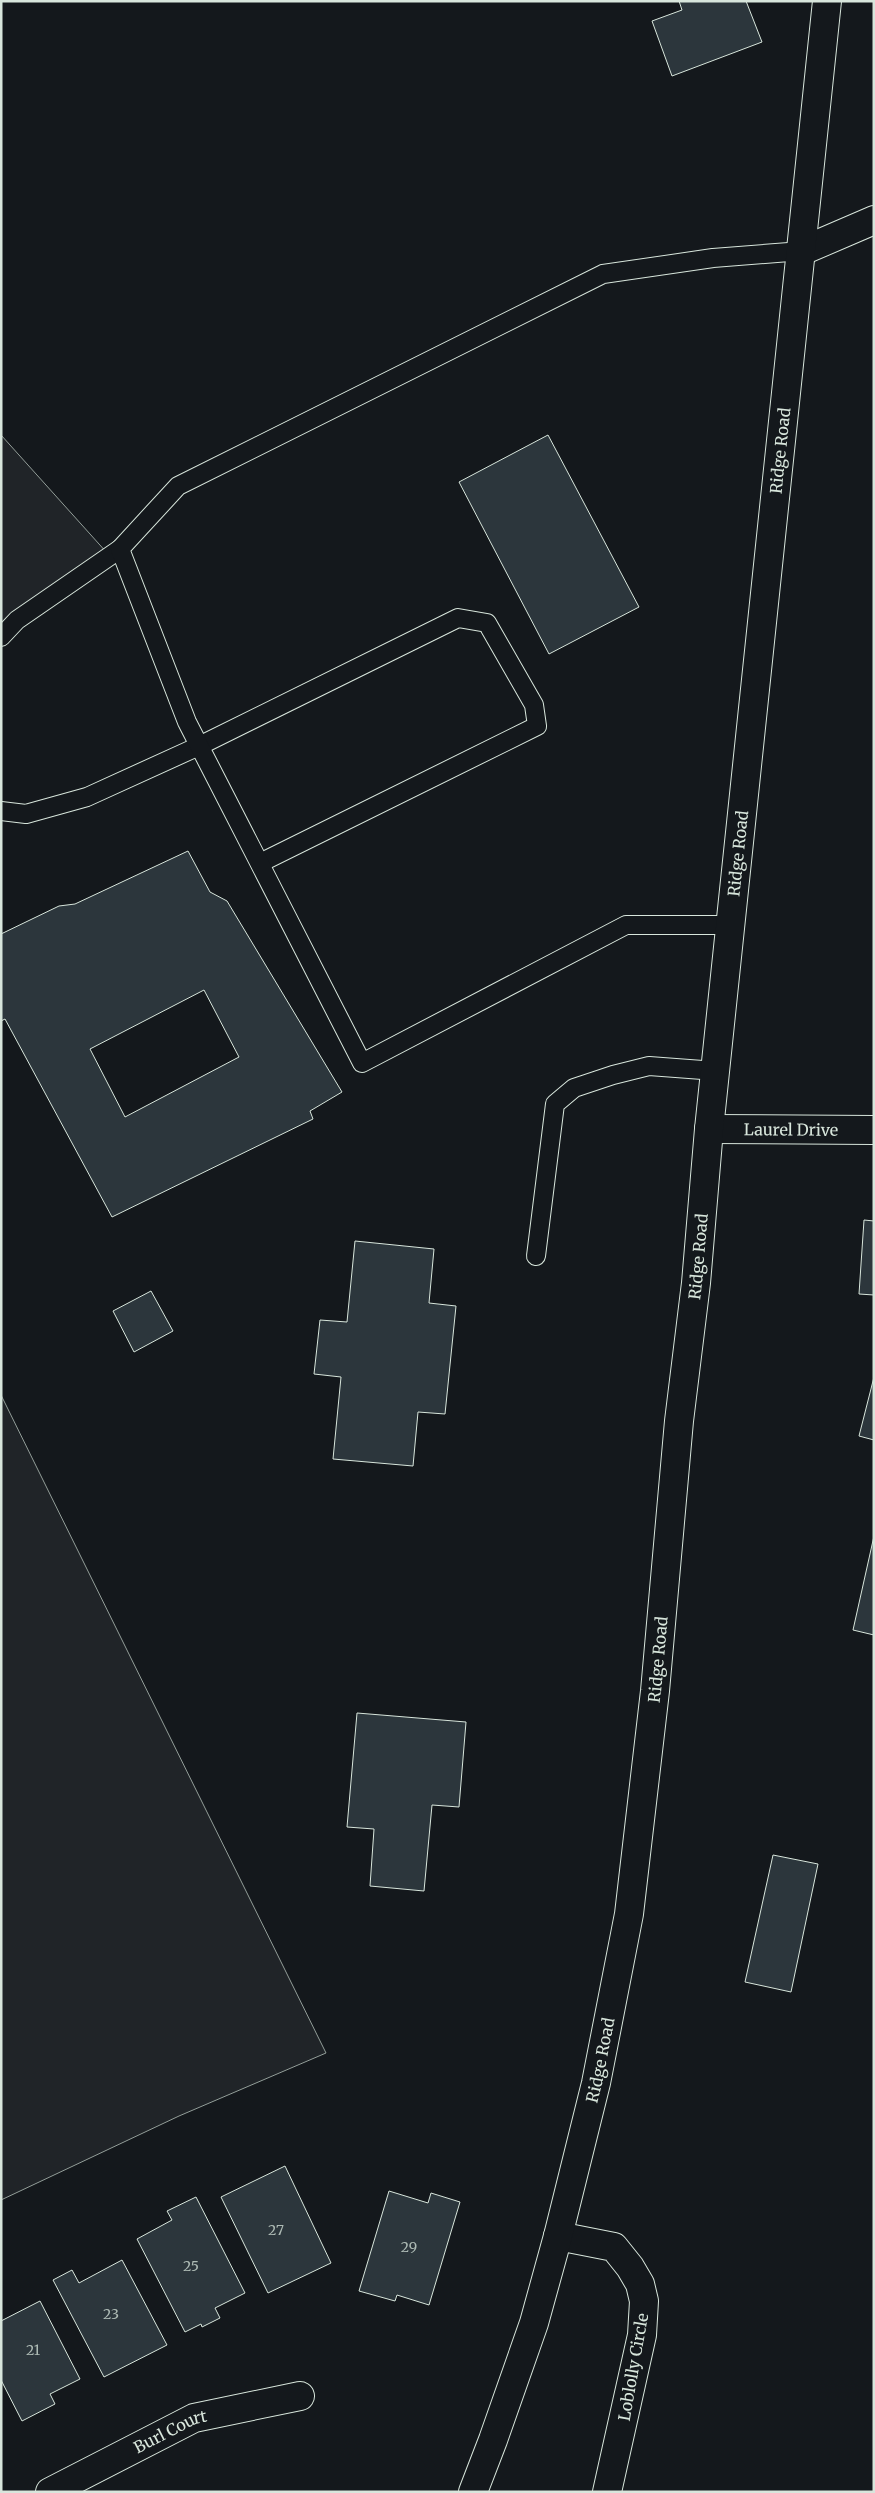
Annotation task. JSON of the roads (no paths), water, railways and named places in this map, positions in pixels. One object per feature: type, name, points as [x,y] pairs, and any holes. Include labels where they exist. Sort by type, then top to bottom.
[{"type":"street","name":"Ridge Road","points":[[472,2492],[493,2440],[534,2323],[558,2236],[596,2083],[629,1914],[655,1691],[679,1421],[696,1283],[716,1071],[827,1]]},
{"type":"street","points":[[802,251],[874,220]]},
{"type":"street","name":"Laurel Drive","points":[[710,1130],[874,1130]]},
{"type":"street","name":"Loblolly Circle","points":[[558,2236],[614,2247],[630,2267],[640,2284],[644,2301],[642,2335],[608,2492]]},
{"type":"street","name":"Burl Court","points":[[50,2492],[194,2418],[300,2396]]},
{"type":"lane","points":[[1,637],[17,620],[120,549],[178,486],[603,274],[713,258],[802,251]]},
{"type":"lane","points":[[120,549],[176,695],[199,746],[362,1062],[626,925],[731,925]]},
{"type":"lane","points":[[1,811],[26,814],[87,797],[199,746],[458,618],[488,623],[534,705],[538,726],[260,863]]},
{"type":"lane","points":[[536,1256],[555,1104],[574,1088],[613,1074],[649,1066],[716,1071]]}]
